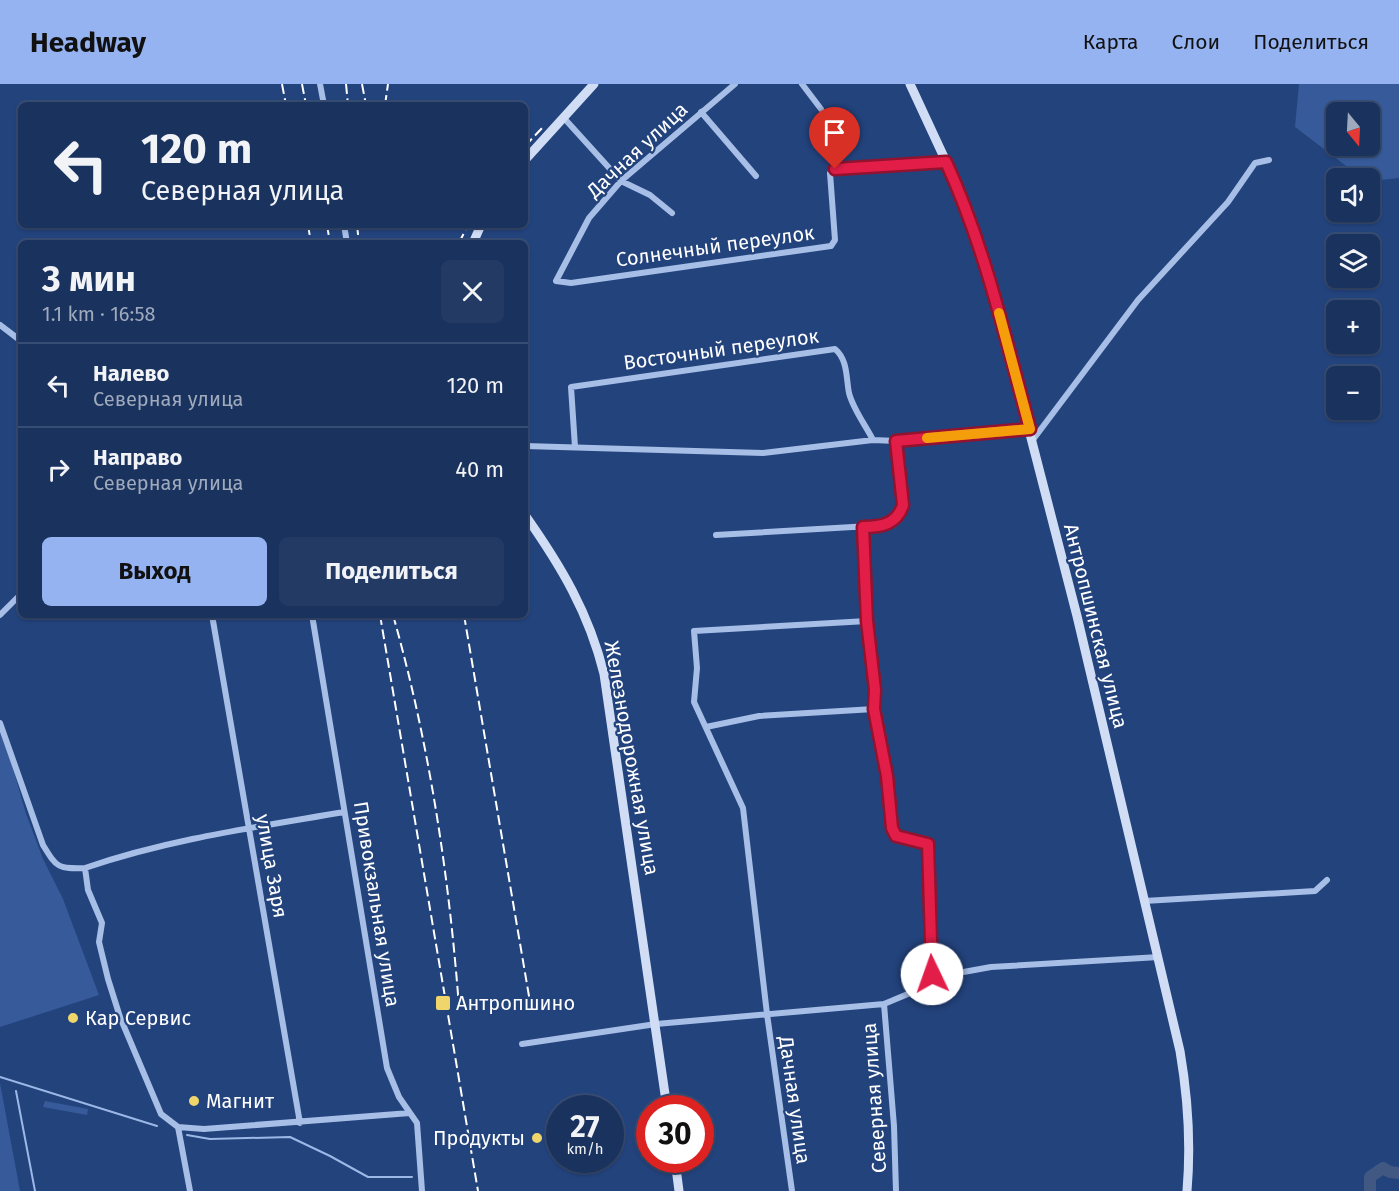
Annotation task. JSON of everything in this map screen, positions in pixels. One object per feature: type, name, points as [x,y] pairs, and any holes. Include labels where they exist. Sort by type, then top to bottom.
[{"type":"street","points":[[320,84],[323,102]]},
{"type":"street","points":[[528,157],[594,84]]},
{"type":"street","name":"Дачная улица","points":[[556,281],[589,218],[621,182],[735,84]]},
{"type":"street","points":[[802,84],[821,109]]},
{"type":"street","name":"Антропшинская улица","points":[[910,84],[962,196],[996,303],[1030,429],[1159,957],[1186,1086],[1189,1136],[1187,1191]]},
{"type":"street","points":[[701,112],[756,176]]},
{"type":"street","points":[[563,117],[621,182],[650,195],[672,213]]},
{"type":"street","points":[[1032,441],[1138,300],[1228,202],[1256,164],[1269,160]]},
{"type":"street","name":"Солнечный переулок","points":[[556,281],[571,283],[831,246],[835,240],[830,174],[835,169],[946,162]]},
{"type":"street","points":[[0,325],[18,339]]},
{"type":"street","name":"Восточный переулок","points":[[575,447],[571,387],[835,349],[841,354],[850,397],[873,440]]},
{"type":"street","points":[[528,446],[763,453],[873,440],[896,441],[1030,429]]},
{"type":"street","points":[[716,535],[798,528],[887,525],[900,514],[903,505],[896,441]]},
{"type":"street","name":"Железнодорожная улица","points":[[528,520],[582,606],[596,640],[620,772],[665,1095]]},
{"type":"street","points":[[863,527],[867,621],[875,690],[874,709],[887,776],[892,828],[896,836],[928,844],[933,983]]},
{"type":"street","points":[[0,615],[18,597]]},
{"type":"street","name":"улица Заря","points":[[213,618],[300,1123]]},
{"type":"street","name":"Привокзальная улица","points":[[313,618],[387,1068],[399,1097],[417,1123],[422,1191]]},
{"type":"street","points":[[867,621],[694,631],[697,668],[694,702],[706,727],[759,716],[874,709]]},
{"type":"street","points":[[0,723],[43,845],[54,863],[63,868],[85,868],[129,853],[249,828],[345,812]]},
{"type":"street","name":"Дачная улица","points":[[706,727],[743,808],[767,1014],[792,1191]]},
{"type":"street","points":[[85,868],[88,890],[102,923],[99,942],[120,1017],[161,1114],[178,1130],[190,1191]]},
{"type":"street","points":[[1144,901],[1315,891],[1327,880]]},
{"type":"street","points":[[522,1044],[656,1024],[884,1004],[958,973],[991,967],[1159,957]]},
{"type":"street","name":"Северная улица","points":[[884,1004],[894,1126],[896,1191]]},
{"type":"street","points":[[178,1130],[300,1123],[410,1113]]},
{"type":"street","points":[[677,1173],[679,1191]]},
{"type":"shaded area","points":[[1299,84],[1399,84],[1399,178],[1380,180],[1380,168],[1349,168],[1333,156],[1380,156],[1380,102],[1326,102],[1326,151],[1295,127]]},
{"type":"shaded area","points":[[0,723],[26,814],[43,859],[63,899],[99,995],[0,1027]]},
{"type":"shaded area","points":[[0,1083],[20,1191],[0,1191]]},
{"type":"shaded area","points":[[45,1101],[88,1109],[87,1115],[43,1107]]},
{"type":"waterway","points":[[0,1077],[157,1126]]},
{"type":"waterway","points":[[16,1091],[35,1191]]},
{"type":"waterway","points":[[187,1135],[210,1139],[290,1137],[368,1177],[412,1177]]},
{"type":"waterway","points":[[1370,1191],[1370,1177],[1383,1168],[1399,1173]]},
{"type":"railway","points":[[282,84],[285,102]]},
{"type":"railway","points":[[302,84],[305,102]]},
{"type":"railway","points":[[346,84],[348,102]]},
{"type":"railway","points":[[362,84],[365,102]]},
{"type":"railway","points":[[385,102],[388,84]]},
{"type":"railway","points":[[528,143],[544,126]]},
{"type":"railway","points":[[308,228],[310,240]]},
{"type":"railway","points":[[328,228],[330,240]]},
{"type":"railway","points":[[357,228],[359,240]]},
{"type":"railway","points":[[460,240],[466,228]]},
{"type":"railway","points":[[381,618],[478,1191]]},
{"type":"railway","points":[[394,618],[417,711],[436,809],[450,908],[459,1007]]},
{"type":"railway","points":[[465,618],[530,1002]]},
{"type":"slow traffic","points":[[927,438],[1030,429],[999,313]]},
{"type":"place","name":"Антропшино","points":[[443,1003]]},
{"type":"place","name":"Кар Сервис","points":[[73,1018]]},
{"type":"place","name":"Магнит","points":[[194,1101]]},
{"type":"place","name":"Продукты","points":[[537,1138]]},
{"type":"route","points":[[835,169],[946,162],[962,196],[999,314],[1030,429],[896,441],[903,505],[900,514],[887,525],[863,527],[867,621],[875,690],[874,709],[887,776],[892,828],[896,836],[928,844],[931,867],[932,974]]}]
